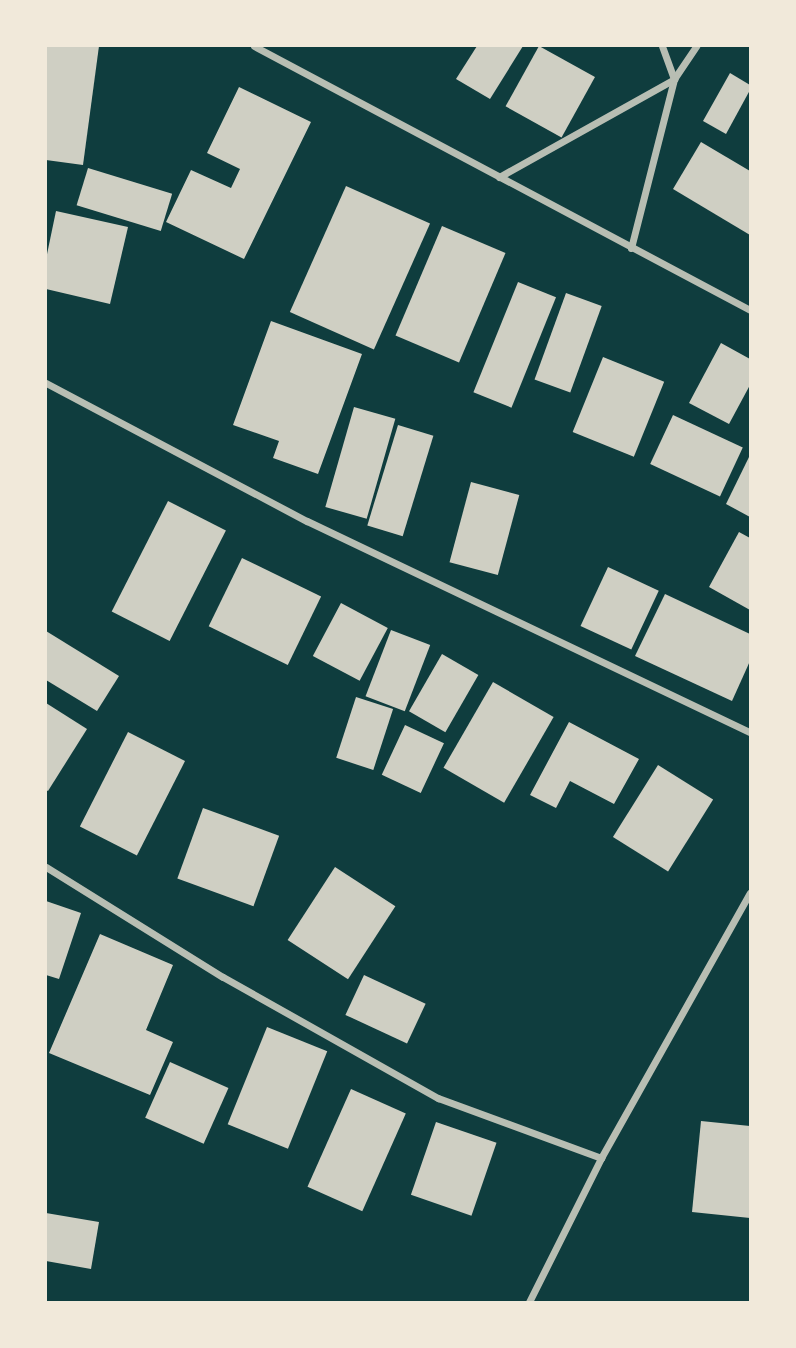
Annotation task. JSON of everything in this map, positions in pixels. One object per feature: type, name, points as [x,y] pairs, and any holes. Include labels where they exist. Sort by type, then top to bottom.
[{"type":"street","points":[[254,46],[751,310]]},
{"type":"street","points":[[662,46],[674,79]]},
{"type":"street","points":[[631,248],[674,79],[696,46]]},
{"type":"street","points":[[499,177],[674,79]]},
{"type":"street","points":[[46,383],[307,521],[751,733]]},
{"type":"street","points":[[46,867],[223,976],[438,1098],[601,1158]]},
{"type":"street","points":[[529,1303],[601,1158],[751,893]]},
{"type":"building","points":[[46,46],[99,46],[83,165],[46,160]]},
{"type":"building","points":[[477,46],[523,46],[490,99],[456,79]]},
{"type":"building","points":[[539,46],[595,77],[562,137],[506,106]]},
{"type":"building","points":[[730,73],[750,85],[750,90],[726,134],[703,121]]},
{"type":"building","points":[[239,87],[311,122],[244,259],[166,222],[191,170],[231,188],[240,169],[207,153]]},
{"type":"building","points":[[701,142],[750,171],[750,235],[673,189]]},
{"type":"building","points":[[88,168],[172,194],[161,231],[77,205]]},
{"type":"building","points":[[346,186],[430,223],[374,349],[290,312]]},
{"type":"building","points":[[56,211],[128,227],[110,304],[46,289],[46,259]]},
{"type":"building","points":[[442,226],[506,253],[459,363],[396,336]]},
{"type":"building","points":[[518,282],[556,297],[511,408],[473,392]]},
{"type":"building","points":[[566,293],[602,306],[570,392],[535,379]]},
{"type":"building","points":[[271,321],[362,354],[318,474],[273,458],[279,441],[233,425]]},
{"type":"building","points":[[721,343],[750,359],[750,385],[729,424],[689,403]]},
{"type":"building","points":[[603,357],[664,382],[634,457],[573,432]]},
{"type":"building","points":[[354,407],[395,419],[367,519],[325,507]]},
{"type":"building","points":[[673,415],[743,448],[720,496],[650,464]]},
{"type":"building","points":[[398,425],[433,436],[403,536],[367,525]]},
{"type":"building","points":[[750,455],[750,517],[726,504]]},
{"type":"building","points":[[471,482],[519,495],[498,575],[450,562]]},
{"type":"building","points":[[168,501],[226,531],[170,641],[112,611]]},
{"type":"building","points":[[739,532],[750,538],[750,610],[709,587]]},
{"type":"building","points":[[242,558],[321,597],[288,665],[209,626]]},
{"type":"building","points":[[608,567],[659,591],[631,650],[581,626]]},
{"type":"building","points":[[665,594],[750,634],[750,661],[732,701],[635,656]]},
{"type":"building","points":[[341,603],[388,628],[360,681],[313,656]]},
{"type":"building","points":[[391,630],[430,645],[405,711],[366,696]]},
{"type":"building","points":[[46,631],[119,676],[97,711],[46,680]]},
{"type":"building","points":[[442,654],[478,675],[445,732],[409,711]]},
{"type":"building","points":[[493,682],[554,717],[504,803],[444,768]]},
{"type":"building","points":[[356,697],[393,709],[373,770],[336,758]]},
{"type":"building","points":[[46,703],[87,729],[48,791],[46,790]]},
{"type":"building","points":[[569,722],[639,759],[614,804],[570,781],[556,808],[530,795]]},
{"type":"building","points":[[405,725],[444,743],[421,793],[382,775]]},
{"type":"building","points":[[128,732],[185,761],[137,856],[80,826]]},
{"type":"building","points":[[658,765],[713,799],[668,872],[613,837]]},
{"type":"building","points":[[203,808],[279,836],[253,906],[177,878]]},
{"type":"building","points":[[335,867],[395,906],[348,979],[288,940]]},
{"type":"building","points":[[46,901],[81,913],[59,979],[46,975]]},
{"type":"building","points":[[100,934],[173,965],[146,1030],[173,1042],[150,1095],[49,1053]]},
{"type":"building","points":[[364,975],[426,1004],[407,1044],[345,1015]]},
{"type":"building","points":[[267,1027],[327,1051],[288,1149],[228,1124]]},
{"type":"building","points":[[170,1062],[228,1088],[204,1144],[145,1118]]},
{"type":"building","points":[[351,1089],[406,1113],[362,1211],[307,1187]]},
{"type":"building","points":[[701,1121],[750,1126],[750,1218],[692,1212]]},
{"type":"building","points":[[436,1122],[497,1143],[471,1216],[411,1195]]},
{"type":"building","points":[[46,1213],[99,1222],[91,1269],[46,1261]]}]
